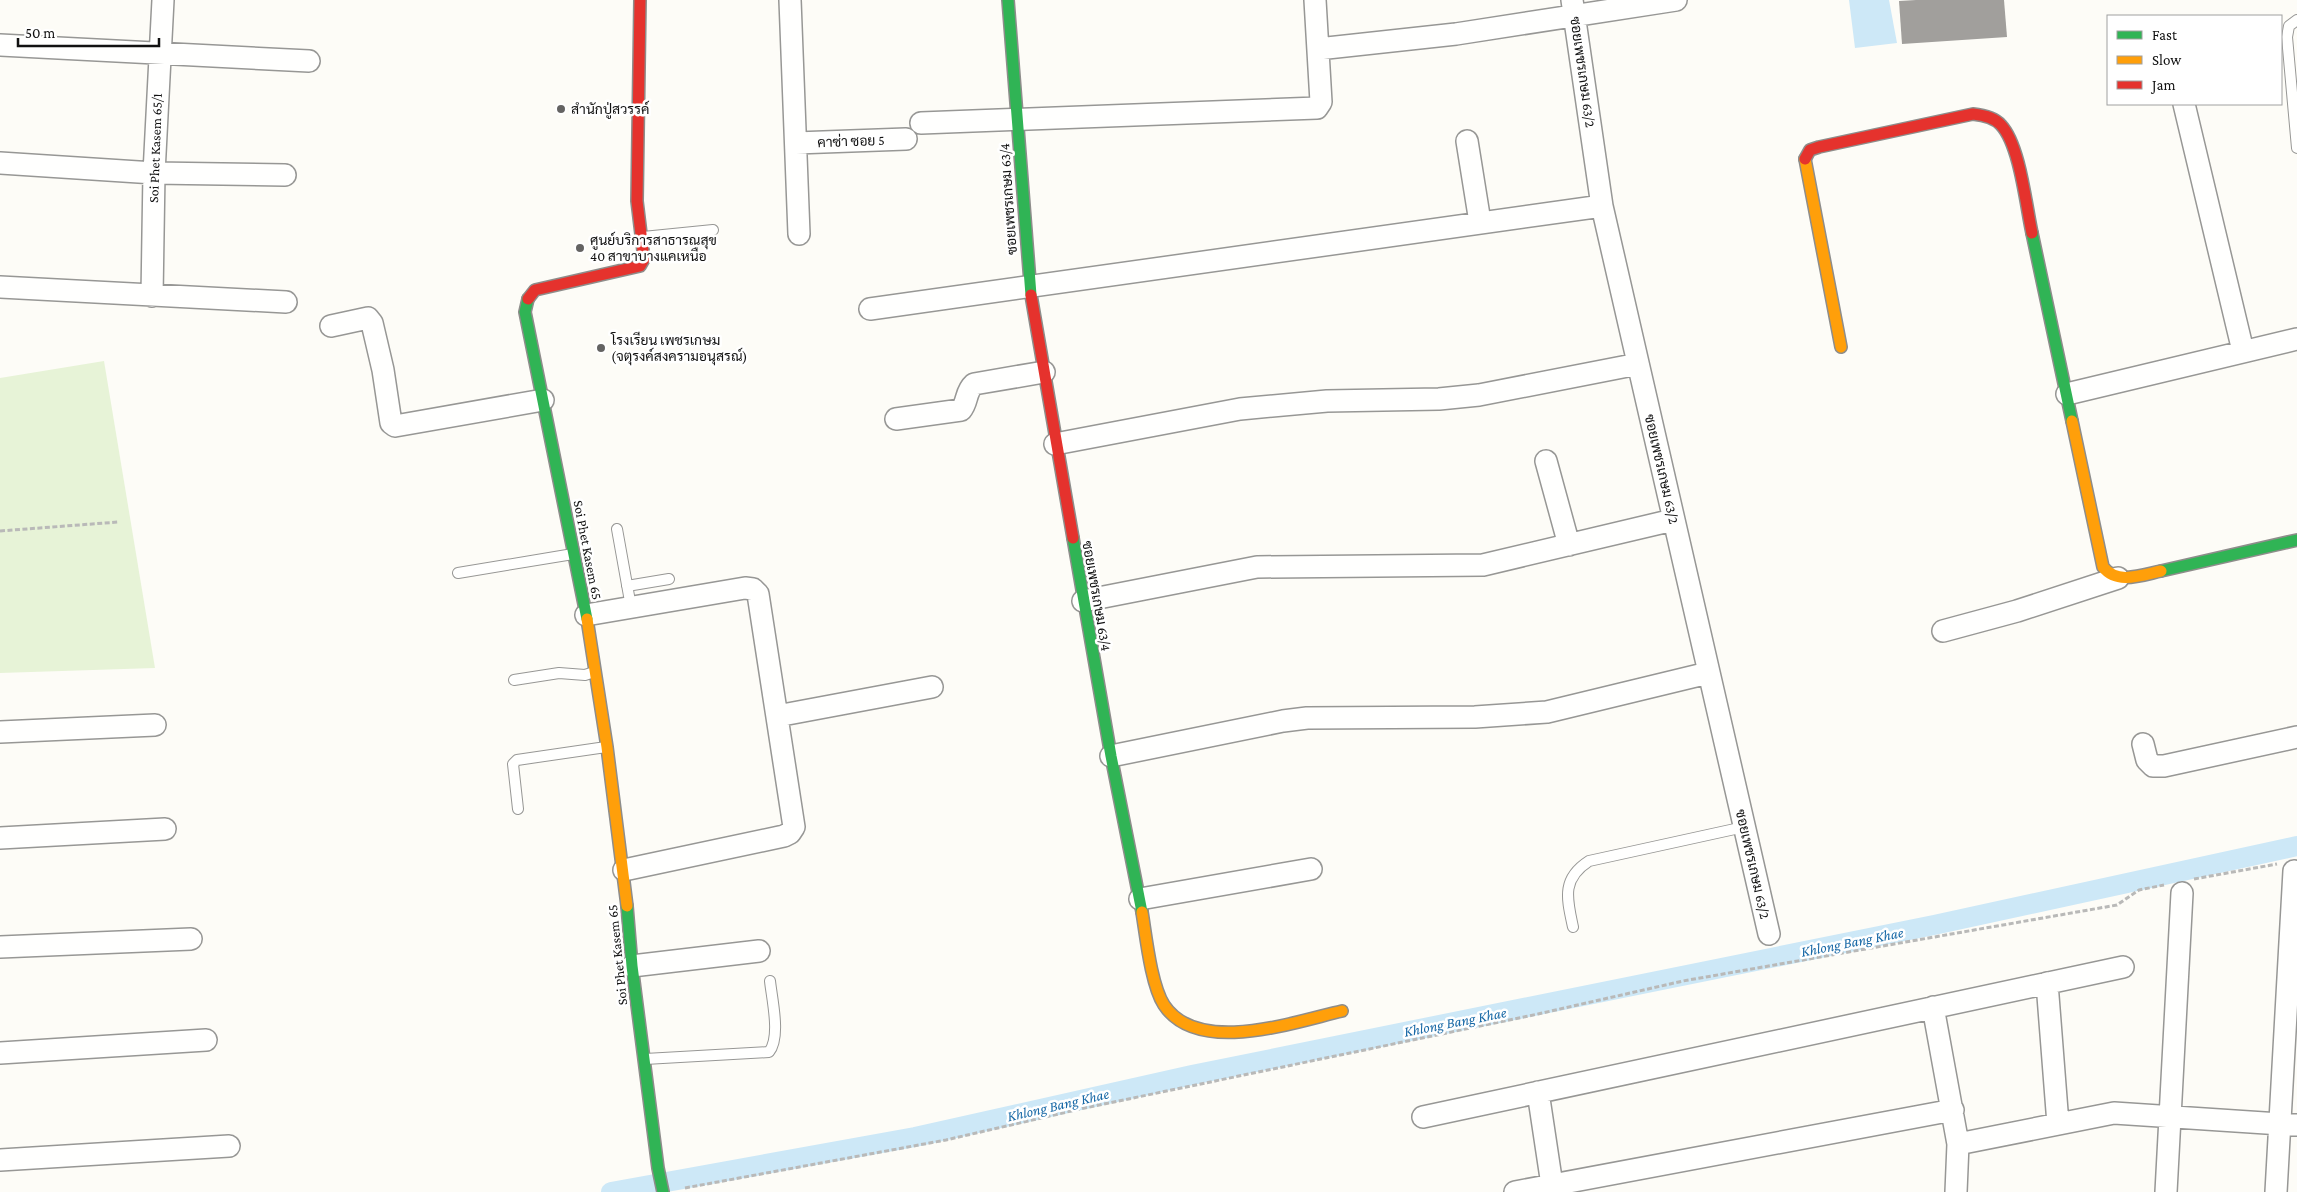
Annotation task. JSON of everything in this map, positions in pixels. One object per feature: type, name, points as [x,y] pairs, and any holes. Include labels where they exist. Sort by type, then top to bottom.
[{"type":"street","name":"Soi Phet Kasem 65/1","points":[[152,296],[154,173],[163,0]]},
{"type":"street","name":"Soi Phet Kasem 65","points":[[640,0],[638,201],[644,260],[640,266],[535,290],[528,298],[525,312],[586,615],[607,747],[624,870],[632,966],[658,1168],[663,1192]]},
{"type":"street","points":[[790,0],[799,234]]},
{"type":"street","name":"ซอยเพชรเกษม 63/4","points":[[1008,0],[1030,287],[1083,601],[1156,985],[1165,1006],[1185,1024],[1214,1032],[1239,1033],[1342,1011]]},
{"type":"street","points":[[921,123],[1317,108],[1321,102],[1315,0]]},
{"type":"street","points":[[1318,49],[1456,34],[1573,8],[1676,0]]},
{"type":"street","name":"ซอยเพชรเกษม 63/2","points":[[1573,8],[1602,206],[1769,934]]},
{"type":"street","points":[[0,45],[309,61]]},
{"type":"street","points":[[2184,105],[2243,351]]},
{"type":"street","points":[[1841,347],[1805,157],[1810,150],[1819,147],[1973,114],[1988,115],[2000,122],[2010,137],[2016,156],[2103,567],[2109,575],[2118,578]]},
{"type":"street","name":"คาซ่า ซอย 5","points":[[796,143],[906,139]]},
{"type":"street","points":[[1467,141],[1480,222]]},
{"type":"street","points":[[0,163],[154,173],[285,174]]},
{"type":"street","points":[[870,309],[1602,206]]},
{"type":"street","points":[[0,287],[286,302]]},
{"type":"street","points":[[331,326],[360,318],[368,318],[372,323],[387,390],[391,422],[395,426],[542,400]]},
{"type":"street","points":[[2067,394],[2297,339]]},
{"type":"street","points":[[1055,444],[1240,409],[1327,401],[1439,399],[1469,396],[1638,364]]},
{"type":"street","points":[[896,419],[961,410],[966,404],[968,389],[974,384],[1044,372]]},
{"type":"street","points":[[1546,461],[1568,545]]},
{"type":"street","points":[[1083,601],[1257,567],[1483,565],[1673,520]]},
{"type":"street","points":[[1943,631],[2017,611],[2118,578],[2133,577],[2297,540]]},
{"type":"street","points":[[586,615],[745,588],[753,589],[758,594],[794,827],[790,833],[624,870]]},
{"type":"street","points":[[1111,756],[1282,721],[1307,718],[1474,717],[1547,712],[1708,673]]},
{"type":"street","points":[[776,716],[932,687]]},
{"type":"street","points":[[0,732],[155,725]]},
{"type":"street","points":[[2143,744],[2147,760],[2153,766],[2164,766],[2297,737]]},
{"type":"street","points":[[0,838],[165,829]]},
{"type":"street","points":[[2276,1192],[2288,1124],[2286,867]]},
{"type":"street","points":[[1140,899],[1311,869]]},
{"type":"street","points":[[2166,1192],[2178,886]]},
{"type":"street","points":[[0,947],[191,940]]},
{"type":"street","points":[[632,966],[759,951]]},
{"type":"street","points":[[1423,1116],[2123,966]]},
{"type":"street","points":[[2047,983],[2058,1124]]},
{"type":"street","points":[[1933,1007],[1958,1144],[1956,1192]]},
{"type":"street","points":[[0,1053],[206,1040]]},
{"type":"street","points":[[1538,1092],[1542,1188]]},
{"type":"street","points":[[1515,1192],[1953,1110]]},
{"type":"street","points":[[1958,1144],[2114,1112],[2288,1124]]},
{"type":"street","points":[[0,1160],[229,1146]]},
{"type":"lane","points":[[2297,20],[2289,26],[2287,37],[2295,99],[2297,148]]},
{"type":"lane","points":[[642,237],[713,230]]},
{"type":"lane","points":[[617,529],[631,607]]},
{"type":"lane","points":[[458,572],[574,554]]},
{"type":"lane","points":[[627,586],[669,579]]},
{"type":"lane","points":[[514,680],[559,673],[585,675],[594,672]]},
{"type":"lane","points":[[518,809],[513,764],[517,760],[607,747]]},
{"type":"lane","points":[[1572,927],[1567,898],[1569,882],[1580,867],[1589,861],[1744,827]]},
{"type":"lane","points":[[644,1059],[769,1052],[773,1046],[775,1034],[770,980]]},
{"type":"path","points":[[0,531],[118,522]]},
{"type":"path","points":[[663,1192],[946,1140],[1080,1109],[1529,1016],[1683,982],[2117,905],[2139,890],[2178,886],[2286,867]]},
{"type":"green space","points":[[104,361],[155,668],[0,673],[0,378]]},
{"type":"water","points":[[1849,0],[1889,0],[1897,43],[1855,48]]},
{"type":"building","points":[[2004,0],[2007,37],[1902,44],[1899,1]]},
{"type":"waterway","name":"Khlong Bang Khae","points":[[611,1192],[915,1137],[1192,1075],[1934,925],[2297,846]]},
{"type":"traffic: fast","points":[[1008,0],[1031,295]]},
{"type":"traffic: fast","points":[[2032,233],[2072,421]]},
{"type":"traffic: fast","points":[[528,299],[525,312],[587,619]]},
{"type":"traffic: fast","points":[[1073,538],[1111,756],[1142,912]]},
{"type":"traffic: fast","points":[[2161,571],[2297,540]]},
{"type":"traffic: fast","points":[[627,906],[632,966],[658,1168],[663,1192]]},
{"type":"traffic: slow","points":[[1805,159],[1841,347]]},
{"type":"traffic: slow","points":[[2072,421],[2103,567],[2109,573],[2122,577],[2161,571]]},
{"type":"traffic: slow","points":[[587,619],[607,747],[627,906]]},
{"type":"traffic: slow","points":[[1142,912],[1150,960],[1159,996],[1164,1005],[1179,1020],[1199,1029],[1223,1032],[1248,1031],[1299,1022],[1342,1011]]},
{"type":"traffic: jam","points":[[528,299],[535,290],[640,266],[644,259],[637,201],[640,0]]},
{"type":"traffic: jam","points":[[1805,159],[1810,150],[1819,147],[1973,114],[1988,117],[2001,125],[2008,134],[2013,147],[2018,161],[2032,233]]},
{"type":"traffic: jam","points":[[1031,295],[1073,538]]},
{"type":"place","name":"สำนักปู่สวรรค์","points":[[561,109]]},
{"type":"place","name":"ศูนย์บริการสาธารณสุข 40 สาขาบางแคเหนือ","points":[[580,248]]},
{"type":"place","name":"โรงเรียน เพชรเกษม (จตุรงค์สงครามอนุสรณ์)","points":[[601,348]]}]
